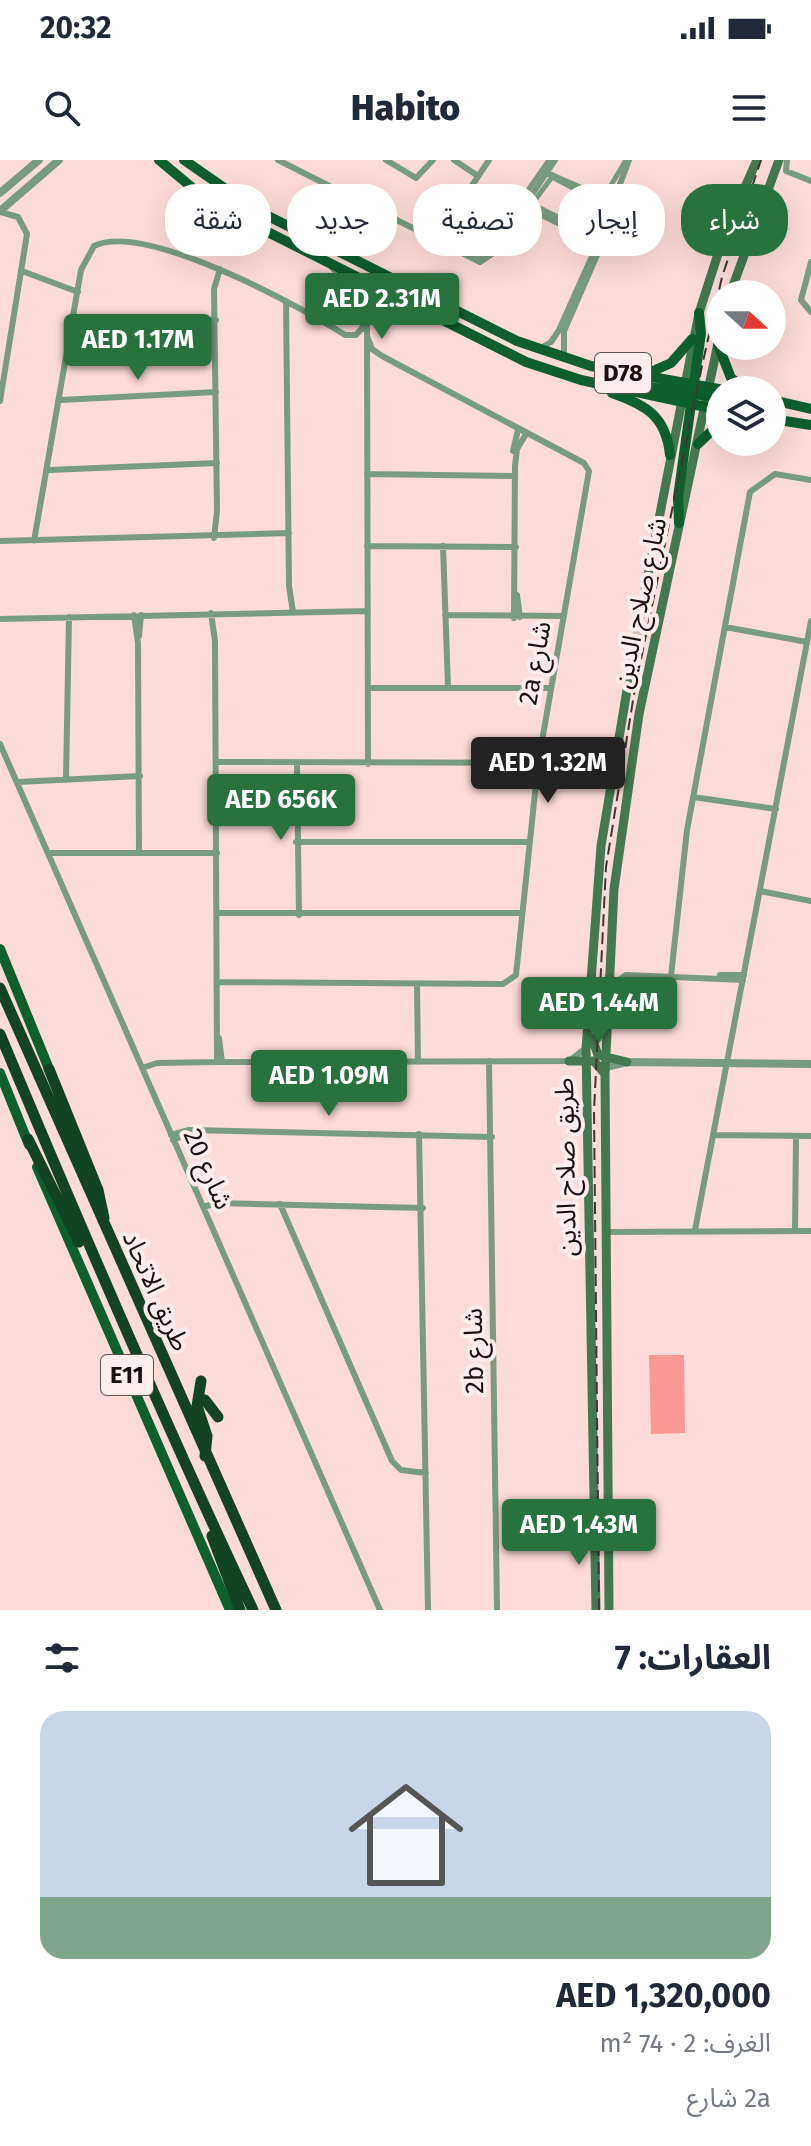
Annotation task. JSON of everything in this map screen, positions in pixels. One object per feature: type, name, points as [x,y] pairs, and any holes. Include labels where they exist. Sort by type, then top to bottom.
[{"type":"highway","name":"طريق الاتحاد","points":[[0,988],[204,1456],[276,1610]]},
{"type":"highway","name":"طريق الاتحاد","points":[[0,1034],[210,1523],[253,1610]]},
{"type":"highway","points":[[49,1069],[101,1199],[103,1227]]},
{"type":"highway","points":[[28,1139],[82,1247],[98,1268]]},
{"type":"highway","points":[[201,1381],[198,1401],[207,1436],[204,1456]]},
{"type":"highway","points":[[198,1401],[207,1402],[218,1417]]},
{"type":"highway","points":[[210,1523],[215,1549],[240,1610]]},
{"type":"main road","name":"D78","points":[[159,160],[213,202],[328,264],[526,362],[593,382]]},
{"type":"main road","name":"D78","points":[[184,160],[240,201],[287,225]]},
{"type":"main road","name":"شارع صلاح الدين","points":[[645,591],[670,455],[687,394],[692,339],[725,232],[757,160]]},
{"type":"main road","points":[[735,280],[779,160]]},
{"type":"main road","name":"D78","points":[[347,256],[496,332],[539,350],[640,376],[687,394],[706,397]]},
{"type":"main road","points":[[679,523],[678,497],[687,394],[701,333],[699,313]]},
{"type":"main road","points":[[640,376],[671,363],[692,339]]},
{"type":"main road","points":[[593,382],[623,383],[687,394]]},
{"type":"main road","points":[[593,382],[654,412],[667,436],[670,455]]},
{"type":"main road","name":"D78","points":[[687,394],[706,397]]},
{"type":"main road","points":[[786,404],[811,409]]},
{"type":"main road","name":"شارع صلاح الدين","points":[[606,1066],[609,960],[627,784],[679,523],[706,406]]},
{"type":"main road","points":[[786,421],[811,425]]},
{"type":"main road","points":[[698,444],[706,436]]},
{"type":"main road","name":"طريق صلاح الدين","points":[[596,1610],[586,1060],[598,876],[610,782],[629,678]]},
{"type":"main road","points":[[0,949],[49,1069]]},
{"type":"main road","points":[[591,967],[595,981],[591,1044],[606,1066]]},
{"type":"main road","points":[[569,1061],[586,1060],[606,1066],[627,1062]]},
{"type":"main road","name":"طريق صلاح الدين","points":[[606,1066],[609,1610]]},
{"type":"main road","name":"E11","points":[[0,1073],[43,1182],[230,1610]]},
{"type":"main road","points":[[605,1106],[615,1114]]},
{"type":"main road","points":[[587,1119],[594,1137],[595,1225],[599,1231],[607,1232]]},
{"type":"main road","points":[[583,1411],[593,1402]]},
{"type":"main road","points":[[584,1513],[595,1524]]},
{"type":"main road","points":[[609,1593],[620,1583]]},
{"type":"street","points":[[0,193],[39,160]]},
{"type":"street","points":[[18,196],[50,160]]},
{"type":"street","points":[[0,211],[59,160]]},
{"type":"street","points":[[278,160],[324,184]]},
{"type":"street","points":[[386,160],[416,178],[433,160]]},
{"type":"street","points":[[454,160],[478,176]]},
{"type":"street","points":[[473,184],[490,160]]},
{"type":"street","points":[[490,160],[439,236],[471,255],[482,256],[549,160]]},
{"type":"street","points":[[557,160],[550,172],[606,198],[627,160]]},
{"type":"street","points":[[539,184],[557,160]]},
{"type":"street","points":[[618,184],[627,160]]},
{"type":"street","points":[[787,160],[786,171],[811,181]]},
{"type":"street","points":[[547,173],[569,184]]},
{"type":"street","points":[[552,177],[610,204],[593,235],[538,207],[535,200],[552,177]]},
{"type":"street","points":[[0,211],[18,217],[26,228],[22,271],[0,401]]},
{"type":"street","points":[[37,541],[83,261],[94,246],[111,241],[190,257],[286,301],[349,337],[356,335],[363,327]]},
{"type":"street","points":[[464,256],[480,262],[490,256]]},
{"type":"street","points":[[539,350],[556,336],[596,256]]},
{"type":"street","points":[[811,262],[802,297],[803,307],[811,312]]},
{"type":"street","points":[[328,264],[354,291],[363,327],[367,384]]},
{"type":"street","points":[[217,538],[215,296],[223,270]]},
{"type":"street","points":[[22,271],[78,292]]},
{"type":"street","points":[[368,764],[367,314],[372,304],[382,300],[401,300]]},
{"type":"street","points":[[564,358],[562,338],[574,300]]},
{"type":"street","points":[[286,301],[290,612]]},
{"type":"street","points":[[73,324],[216,323]]},
{"type":"street","points":[[367,336],[372,349],[382,356],[526,434],[517,449],[515,471]]},
{"type":"street","points":[[61,397],[216,395]]},
{"type":"street","points":[[517,618],[514,447],[518,430]]},
{"type":"street","name":"2a شارع","points":[[420,984],[507,983],[516,971],[538,764],[589,476],[580,461],[526,434]]},
{"type":"street","points":[[50,467],[217,466]]},
{"type":"street","points":[[367,474],[490,475],[515,471]]},
{"type":"street","points":[[671,976],[693,797],[752,488],[775,474],[811,480]]},
{"type":"street","points":[[0,541],[289,536]]},
{"type":"street","points":[[367,546],[516,544]]},
{"type":"street","points":[[445,546],[445,687]]},
{"type":"street","points":[[0,619],[368,611]]},
{"type":"street","points":[[214,613],[219,1062]]},
{"type":"street","points":[[137,615],[141,850]]},
{"type":"street","points":[[66,617],[68,780]]},
{"type":"street","points":[[445,618],[563,619]]},
{"type":"street","points":[[698,1230],[701,1199],[810,641],[811,621]]},
{"type":"street","points":[[725,627],[810,641]]},
{"type":"street","points":[[368,688],[445,687],[550,692]]},
{"type":"street","name":"شارع 20","points":[[0,744],[380,1610]]},
{"type":"street","points":[[216,765],[594,763],[605,759],[617,744]]},
{"type":"street","points":[[594,763],[603,768],[610,782]]},
{"type":"street","points":[[294,765],[296,915]]},
{"type":"street","points":[[19,785],[33,781],[140,778]]},
{"type":"street","points":[[693,797],[776,809]]},
{"type":"street","points":[[296,844],[528,845]]},
{"type":"street","points":[[49,856],[65,852],[217,850]]},
{"type":"street","points":[[760,891],[811,901]]},
{"type":"street","points":[[218,915],[522,916]]},
{"type":"street","points":[[609,960],[626,975]]},
{"type":"street","points":[[608,990],[615,980],[626,975],[744,977]]},
{"type":"street","points":[[218,985],[420,984],[420,1062]]},
{"type":"street","points":[[142,1068],[157,1063],[569,1061],[581,1056],[587,1044]]},
{"type":"street","points":[[569,1061],[578,1066],[586,1078]]},
{"type":"street","name":"2b شارع","points":[[492,1062],[497,1610]]},
{"type":"street","points":[[627,1062],[811,1064]]},
{"type":"street","points":[[172,1138],[194,1131],[492,1135]]},
{"type":"street","points":[[422,1134],[428,1610]]},
{"type":"street","points":[[714,1135],[811,1136]]},
{"type":"street","points":[[795,1231],[796,1136]]},
{"type":"street","points":[[204,1210],[220,1203],[423,1205]]},
{"type":"street","points":[[284,1204],[290,1228],[392,1461],[401,1470],[426,1470]]},
{"type":"street","points":[[606,1216],[626,1230]]},
{"type":"street","points":[[607,1232],[811,1231]]},
{"type":"shaded area","points":[[649,1355],[684,1355],[685,1433],[651,1434]]},
{"type":"tunnel","points":[[629,678],[645,591]]},
{"type":"railway","points":[[599,1610],[594,1111],[606,867],[635,688],[702,366],[722,277],[761,160]]}]
